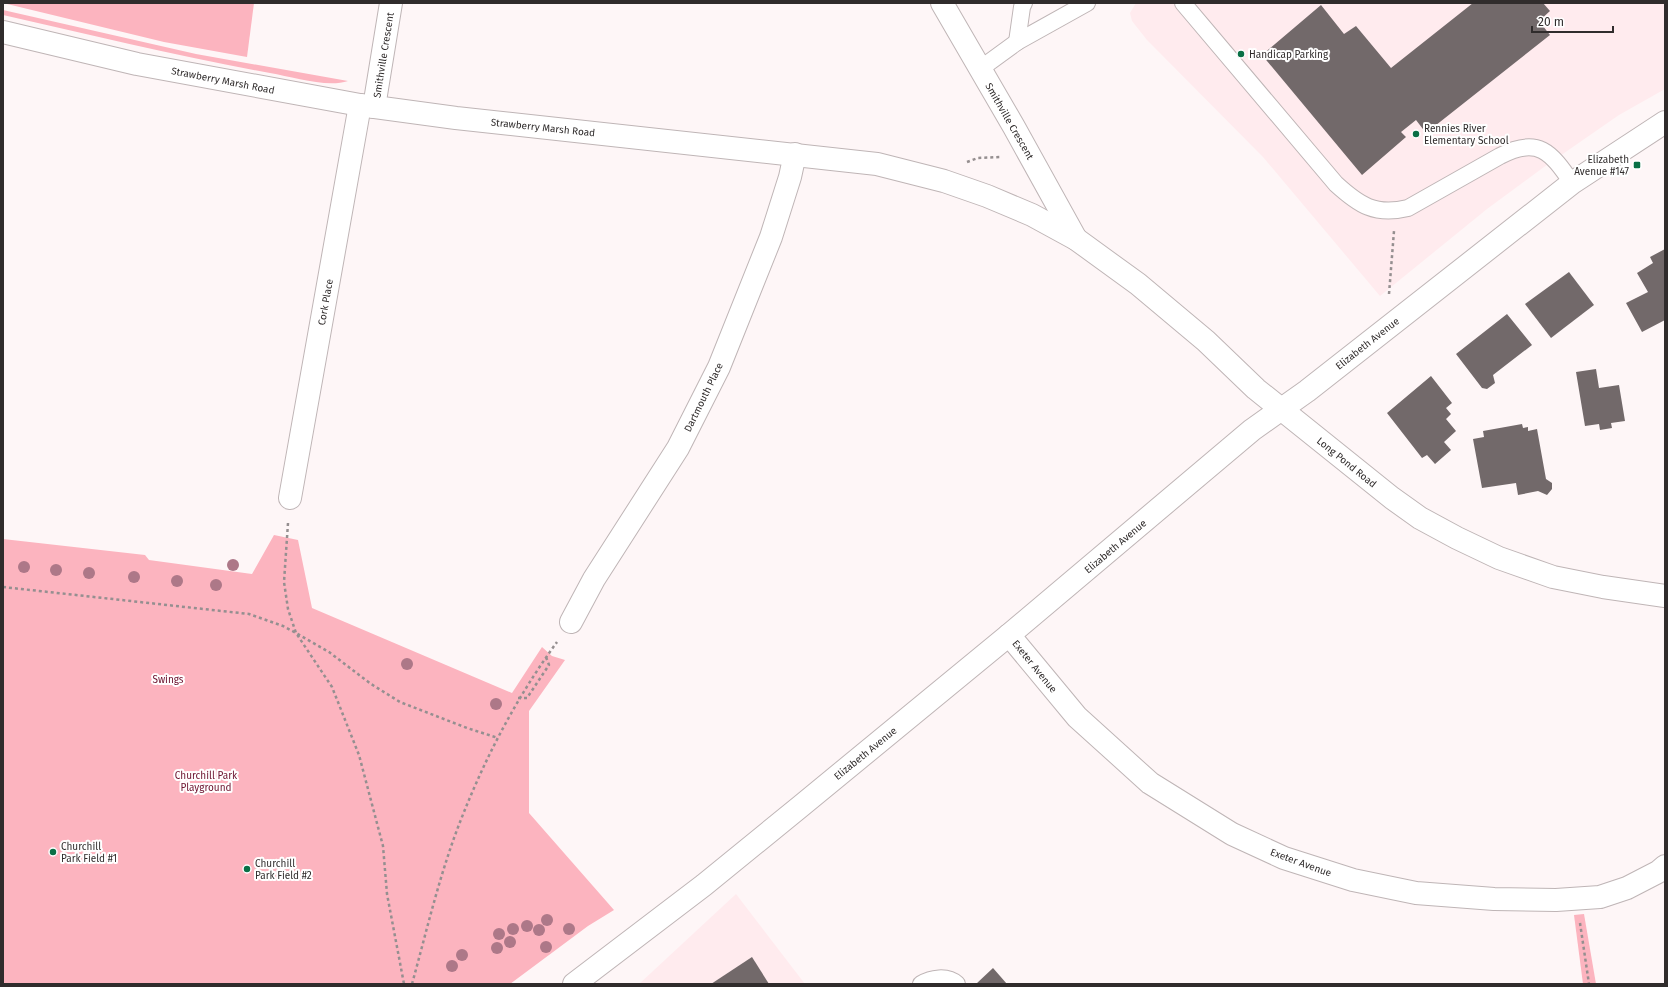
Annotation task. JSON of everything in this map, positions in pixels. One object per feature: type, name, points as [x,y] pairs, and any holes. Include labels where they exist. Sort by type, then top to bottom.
[{"type":"street","name":"Smithville Crescent","points":[[367,106],[391,3]]},
{"type":"street","name":"Smithville Crescent","points":[[942,3],[1076,239]]},
{"type":"street","name":"Strawberry Marsh Road","points":[[3,32],[137,64],[367,106],[464,119],[877,164],[944,181],[987,196],[1032,215],[1076,239]]},
{"type":"street","name":"Cork Place","points":[[290,498],[367,106]]},
{"type":"street","name":"Elizabeth Avenue","points":[[574,984],[704,885],[1010,635],[1252,430],[1572,183],[1665,122]]},
{"type":"street","name":"Dartmouth Place","points":[[572,622],[594,579],[678,448],[719,366],[771,237],[790,177],[795,154]]},
{"type":"street","name":"Long Pond Road","points":[[1076,239],[1138,284],[1206,341],[1256,389],[1392,498],[1420,518],[1456,538],[1499,558],[1553,576],[1603,587],[1665,596]]},
{"type":"street","name":"Exeter Avenue","points":[[1010,635],[1077,717],[1150,783],[1232,834],[1284,858],[1353,880],[1416,893],[1494,899],[1577,900],[1600,897],[1627,888],[1658,872],[1665,866]]},
{"type":"lane","points":[[1017,42],[1022,7],[1024,3]]},
{"type":"lane","points":[[980,69],[1017,42],[1087,3]]},
{"type":"lane","points":[[1183,3],[1336,184],[1355,202],[1374,209],[1395,211],[1408,208],[1515,148],[1527,146],[1546,152],[1558,162],[1572,183]]},
{"type":"lane","points":[[921,984],[928,980],[942,978],[958,984]]},
{"type":"path","points":[[960,165],[978,158],[1001,157]]},
{"type":"path","points":[[1389,295],[1395,211]]},
{"type":"path","points":[[290,498],[284,559],[284,582],[288,609],[296,633],[332,687],[359,755],[383,846],[387,894],[404,984]]},
{"type":"path","points":[[3,587],[249,614],[296,633],[329,652],[371,684],[400,702],[467,728],[498,738]]},
{"type":"path","points":[[518,698],[527,698],[549,665],[546,657]]},
{"type":"path","points":[[412,984],[449,854],[464,812],[518,698],[544,660]]},
{"type":"path","points":[[1577,900],[1590,984]]},
{"type":"shaded area","name":"Rennies River Elementary School","points":[[1136,3],[1665,3],[1665,89],[1619,115],[1544,167],[1487,209],[1380,296],[1263,157],[1147,40],[1132,21],[1130,13]]},
{"type":"shaded area","points":[[736,894],[805,984],[639,984]]},
{"type":"green space","points":[[3,3],[254,3],[247,57],[164,42]]},
{"type":"green space","points":[[3,10],[196,54],[348,81],[340,83],[320,83],[203,60],[3,15]]},
{"type":"green space","name":"Churchill Park Playground","points":[[274,535],[298,540],[312,608],[512,693],[542,647],[552,656],[565,660],[529,711],[529,813],[614,910],[588,926],[510,984],[3,984],[3,539],[145,555],[149,560],[252,574]]},
{"type":"green space","points":[[1584,914],[1596,984],[1583,984],[1574,915]]},
{"type":"building","points":[[1473,3],[1543,3],[1550,11],[1539,21],[1550,35],[1426,133],[1416,120],[1401,132],[1406,137],[1362,175],[1262,55],[1321,5],[1344,34],[1356,26],[1391,68]]},
{"type":"building","points":[[1665,249],[1665,320],[1642,332],[1626,303],[1648,292],[1637,273],[1653,263],[1650,257]]},
{"type":"building","points":[[1569,272],[1594,305],[1551,338],[1525,304]]},
{"type":"building","points":[[1507,314],[1532,345],[1493,375],[1495,383],[1487,389],[1482,388],[1456,354]]},
{"type":"building","points":[[1596,369],[1599,388],[1619,385],[1625,421],[1611,423],[1612,428],[1600,430],[1599,424],[1585,426],[1576,372]]},
{"type":"building","points":[[1431,376],[1452,403],[1446,408],[1451,414],[1446,419],[1456,431],[1444,442],[1451,450],[1435,464],[1427,455],[1422,458],[1387,413]]},
{"type":"building","points":[[1522,424],[1523,428],[1528,427],[1528,431],[1537,429],[1546,479],[1552,483],[1552,489],[1547,495],[1538,491],[1518,495],[1516,483],[1482,488],[1473,439],[1484,437],[1483,431]]},
{"type":"building","points":[[752,957],[769,984],[711,984]]},
{"type":"building","points":[[993,968],[1007,984],[976,984]]},
{"type":"place","name":"Handicap Parking","points":[[1241,54]]},
{"type":"place","name":"Rennies River Elementary School","points":[[1416,134]]},
{"type":"place","name":"Elizabeth Avenue #147","points":[[1637,165]]},
{"type":"place","name":"Churchill Park Field #1","points":[[53,852]]},
{"type":"place","name":"Churchill Park Field #2","points":[[247,869]]},
{"type":"park label","name":"Swings","points":[[168,679]]}]
